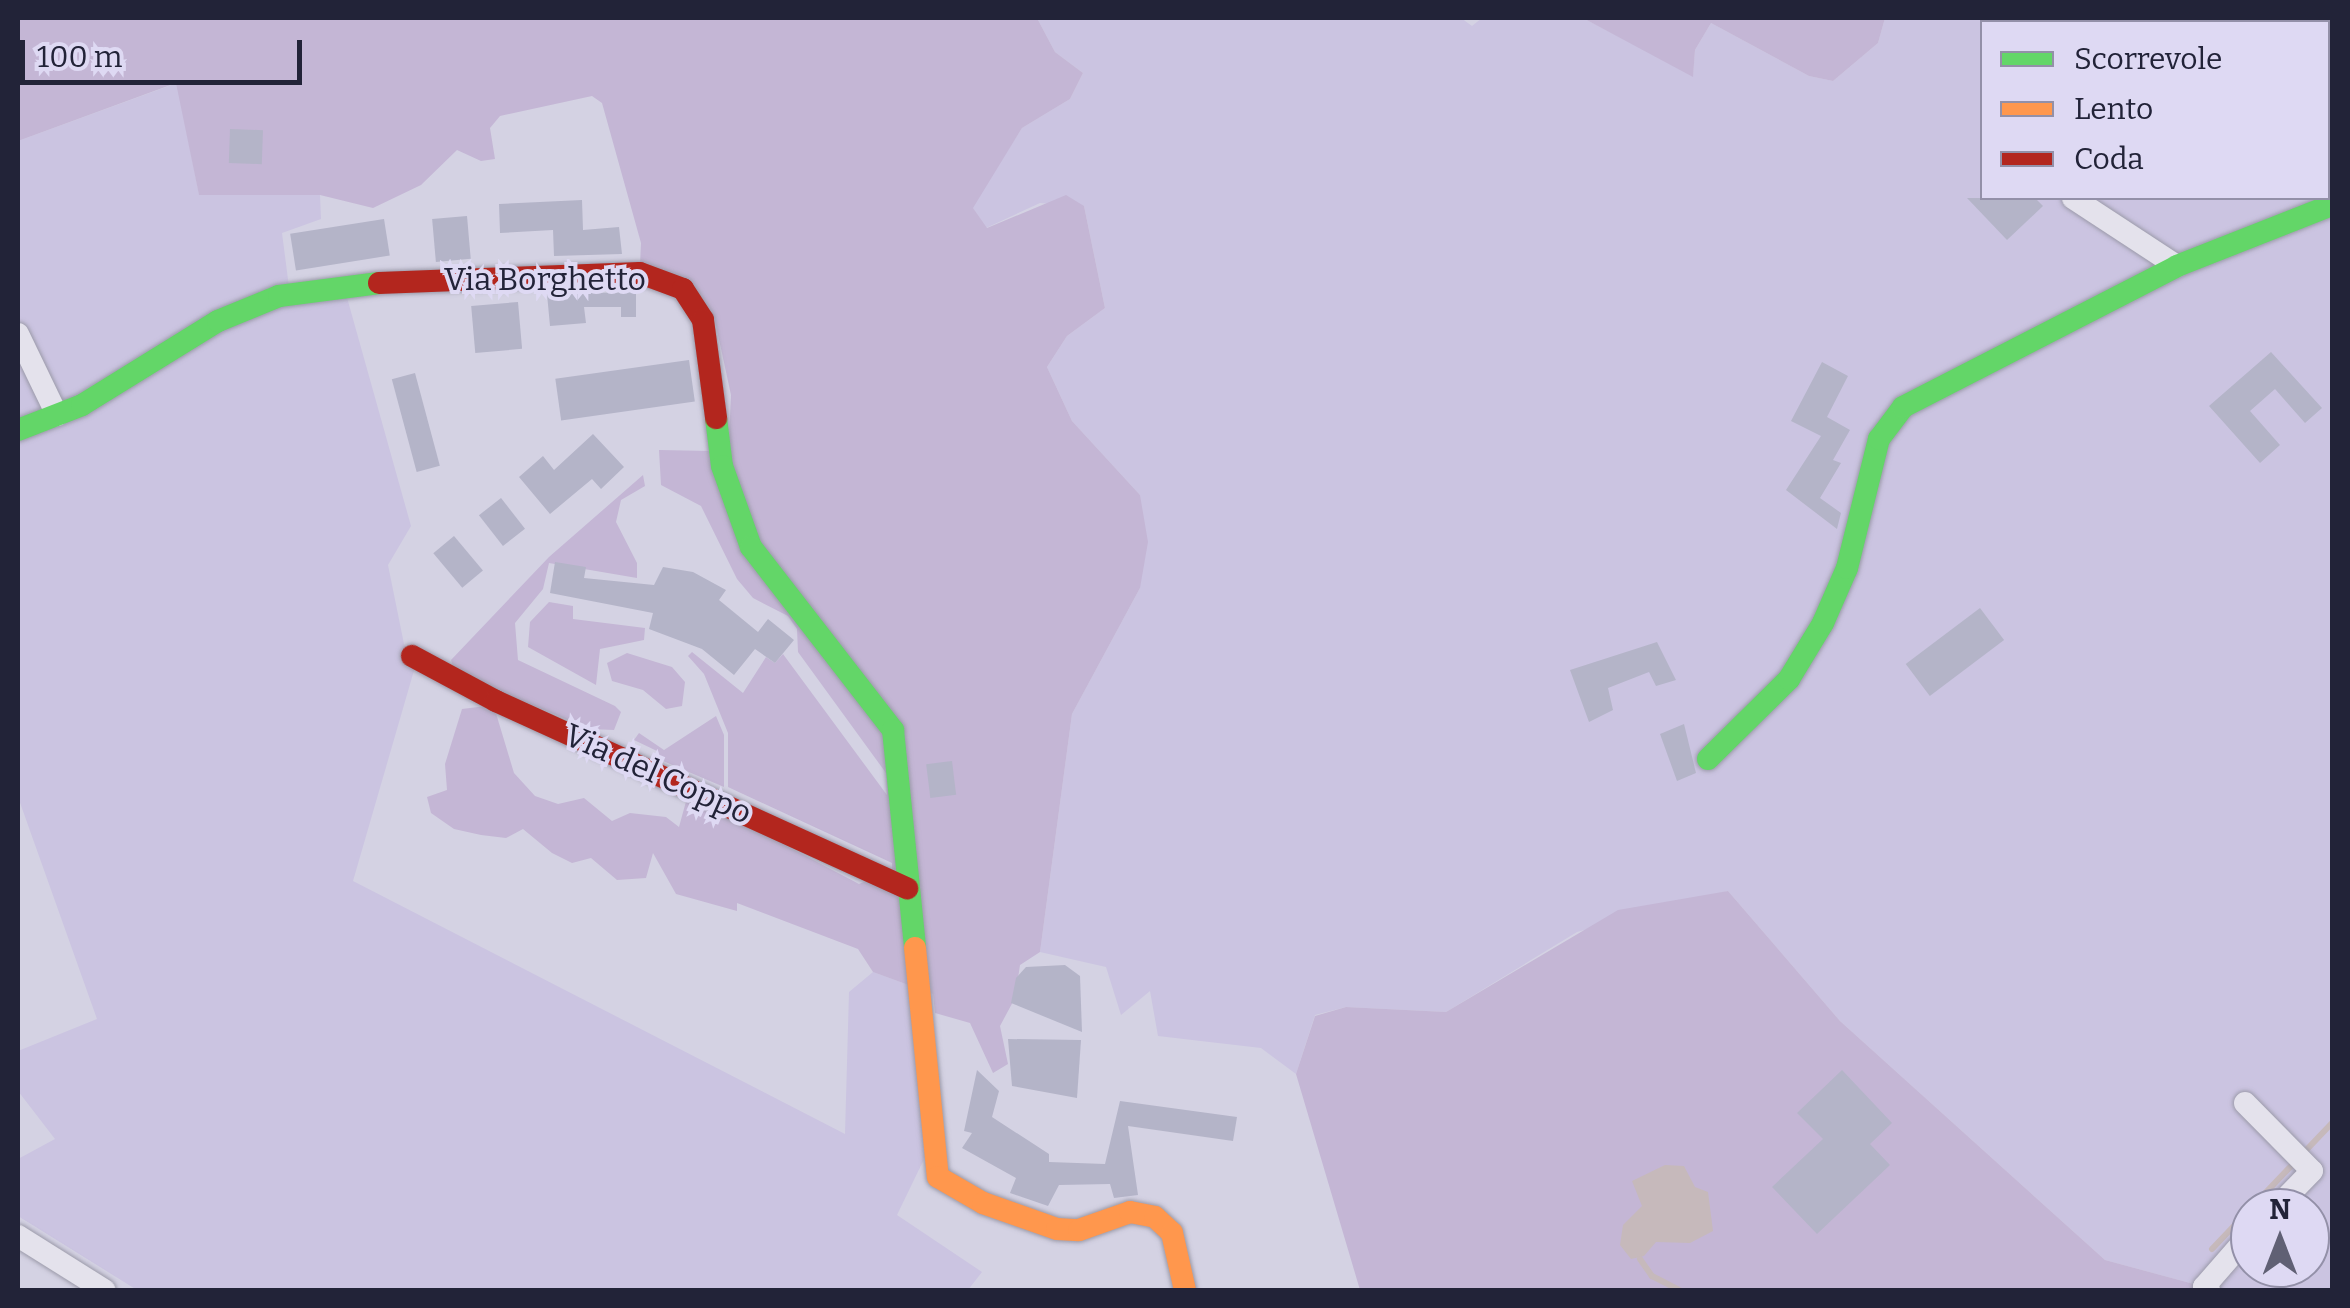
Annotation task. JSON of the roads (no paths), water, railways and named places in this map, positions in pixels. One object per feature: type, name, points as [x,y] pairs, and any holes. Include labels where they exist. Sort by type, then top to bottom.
[{"type":"street","points":[[2077,200],[2177,266]]},
{"type":"street","points":[[1708,759],[1777,693],[1823,624],[1847,568],[1888,421],[1903,407],[2177,266],[2332,205]]},
{"type":"street","name":"Via Borghetto","points":[[18,430],[106,392],[218,321],[279,296],[347,284],[561,274],[640,273],[671,282],[696,302],[704,320],[722,466],[751,547],[893,730],[938,1177],[984,1203],[1057,1230],[1078,1230],[1130,1212],[1155,1217],[1174,1238],[1185,1290]]},
{"type":"street","points":[[18,334],[57,416]]},
{"type":"street","name":"Via del Coppo","points":[[412,656],[496,702],[907,888]]},
{"type":"street","points":[[2245,1103],[2312,1172],[2296,1188]]},
{"type":"street","points":[[18,1236],[104,1290]]},
{"type":"street","points":[[2209,1290],[2204,1287],[2230,1257]]},
{"type":"waterway","points":[[2212,1249],[2332,1123]]},
{"type":"waterway","points":[[1640,1259],[1652,1276],[1680,1290]]}]
